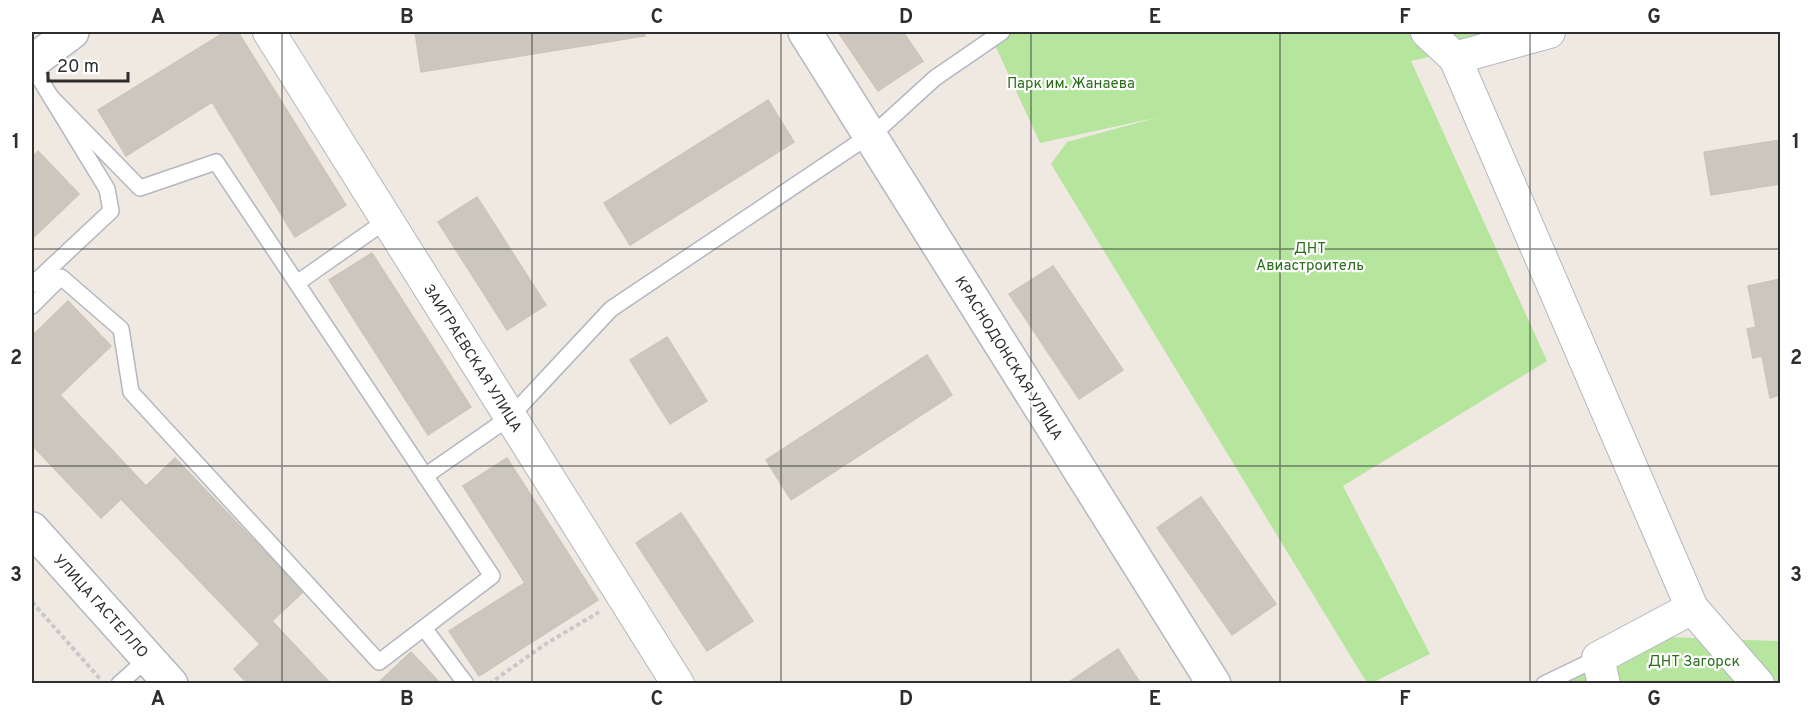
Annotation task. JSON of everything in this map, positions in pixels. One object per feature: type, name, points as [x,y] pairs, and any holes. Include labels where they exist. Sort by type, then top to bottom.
[{"type":"street","points":[[32,64],[72,32]]},
{"type":"street","name":"ЗАИГРАЕВСКАЯ УЛИЦА","points":[[269,32],[678,684]]},
{"type":"street","name":"КРАСНОДОНСКАЯ УЛИЦА","points":[[805,32],[1214,684]]},
{"type":"street","points":[[1427,32],[1455,58],[1692,608],[1758,684]]},
{"type":"street","points":[[1455,58],[1549,32]]},
{"type":"street","name":"УЛИЦА ГАСТЕЛЛО","points":[[32,529],[171,684]]},
{"type":"street","points":[[1601,671],[1692,608]]},
{"type":"lane","points":[[425,476],[510,417],[611,309],[879,129],[935,78],[1002,32]]},
{"type":"lane","points":[[32,64],[106,189],[111,211],[32,285]]},
{"type":"lane","points":[[32,306],[61,277],[121,329],[131,392],[379,662],[492,576],[216,162],[140,188],[50,96]]},
{"type":"lane","points":[[297,283],[387,220]]},
{"type":"lane","points":[[424,628],[466,684]]},
{"type":"lane","points":[[119,684],[148,658]]},
{"type":"lane","points":[[1544,684],[1601,671]]},
{"type":"path","points":[[489,684],[544,645],[624,597]]},
{"type":"path","points":[[32,602],[103,684]]},
{"type":"green space","name":"ДНТ Авиастроитель","points":[[989,32],[1542,32],[1411,61],[1547,361],[1343,486],[1430,654],[1372,683],[1367,683],[1051,164],[1067,142],[1159,117],[1040,143]]},
{"type":"green space","name":"ДНТ Загорск","points":[[1666,637],[1780,640],[1780,683],[1546,684]]},
{"type":"building","points":[[225,32],[238,32],[346,205],[295,237],[212,102],[126,156],[98,110]]},
{"type":"building","points":[[415,32],[644,32],[645,36],[421,72]]},
{"type":"building","points":[[838,32],[903,32],[923,61],[878,91]]},
{"type":"building","points":[[768,100],[794,142],[630,245],[604,203]]},
{"type":"building","points":[[1780,140],[1780,184],[1711,195],[1704,152]]},
{"type":"building","points":[[38,151],[79,194],[32,239],[32,157]]},
{"type":"building","points":[[477,197],[546,305],[507,330],[438,222]]},
{"type":"building","points":[[372,253],[471,407],[428,435],[329,280]]},
{"type":"building","points":[[1053,266],[1123,370],[1079,399],[1009,294]]},
{"type":"building","points":[[1780,279],[1780,395],[1770,398],[1762,356],[1753,358],[1747,329],[1756,327],[1748,286]]},
{"type":"building","points":[[68,301],[111,346],[60,395],[146,486],[175,458],[303,592],[272,621],[331,684],[248,684],[234,669],[260,644],[121,499],[101,518],[32,445],[32,336]]},
{"type":"building","points":[[667,337],[707,401],[670,424],[630,360]]},
{"type":"building","points":[[927,355],[952,395],[791,500],[766,460]]},
{"type":"building","points":[[507,458],[598,600],[479,676],[449,631],[525,583],[463,486]]},
{"type":"building","points":[[1201,497],[1276,604],[1232,635],[1157,528]]},
{"type":"building","points":[[681,513],[753,621],[707,651],[636,543]]},
{"type":"building","points":[[1118,649],[1141,684],[1066,684]]},
{"type":"building","points":[[411,652],[441,684],[377,684]]},
{"type":"park label","name":"Парк им. Жанаева","points":[[1071,83]]}]
